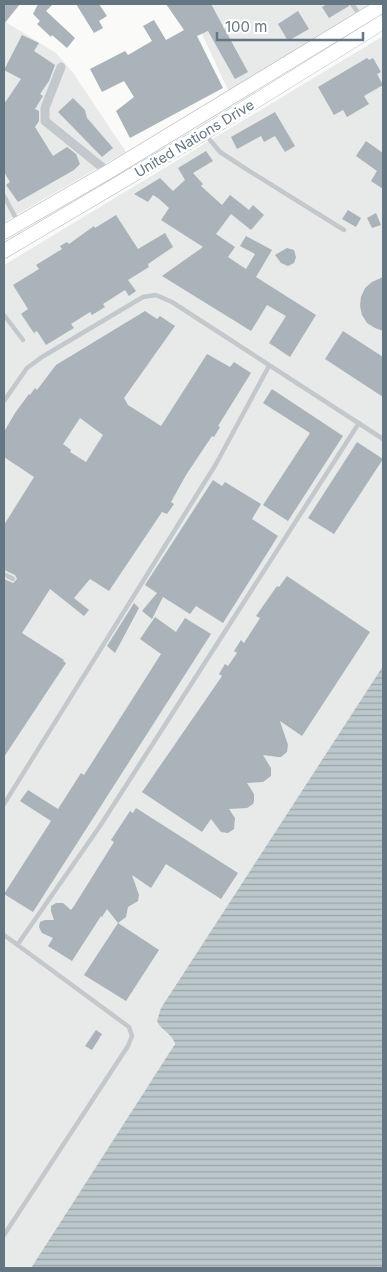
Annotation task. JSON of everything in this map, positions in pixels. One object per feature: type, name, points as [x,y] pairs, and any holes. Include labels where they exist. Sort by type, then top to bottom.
[{"type":"highway","name":"United Nations Drive","points":[[4,232],[108,172],[383,4]]},
{"type":"highway","name":"United Nations Drive","points":[[4,251],[204,133],[383,22]]},
{"type":"street","points":[[60,67],[45,108],[44,121],[108,172]]},
{"type":"lane","points":[[352,4],[361,18]]},
{"type":"lane","points":[[204,133],[220,152],[243,168],[344,230]]},
{"type":"lane","points":[[4,196],[19,223]]},
{"type":"lane","points":[[4,401],[27,368],[143,297],[156,295],[172,302],[383,439]]},
{"type":"lane","points":[[4,315],[23,340]]},
{"type":"lane","points":[[4,804],[216,464],[269,366]]},
{"type":"lane","points":[[18,944],[100,826],[359,423]]},
{"type":"lane","points":[[4,574],[12,579]]},
{"type":"lane","points":[[4,935],[129,1027],[132,1036],[128,1046],[4,1236]]},
{"type":"shaded area","points":[[188,4],[378,4],[229,92]]},
{"type":"shaded area","points":[[4,21],[56,53],[74,74],[126,152],[4,222]]},
{"type":"shaded area","points":[[383,36],[383,666],[161,1008],[167,1034],[175,1041],[172,1049],[31,1268],[4,1268],[4,265]]},
{"type":"shaded area","points":[[383,666],[383,1268],[31,1268],[175,1044],[157,1021],[161,1008]]},
{"type":"building","points":[[4,4],[20,4],[4,24]]},
{"type":"building","points":[[38,4],[53,4],[46,11],[75,38],[67,48],[37,24],[40,21],[33,14]]},
{"type":"building","points":[[76,4],[99,4],[107,16],[99,21],[103,28],[94,33]]},
{"type":"building","points":[[166,4],[211,4],[248,72],[235,79],[208,31],[197,36],[223,88],[130,138],[116,111],[134,97],[124,81],[102,92],[90,69],[125,51],[128,55],[152,41],[143,26],[154,20],[166,40],[184,30]]},
{"type":"building","points":[[327,4],[348,4],[349,6],[329,18],[322,7]]},
{"type":"building","points":[[298,11],[309,29],[288,41],[278,24]]},
{"type":"building","points":[[22,35],[39,43],[34,51],[55,65],[49,81],[40,94],[43,96],[35,109],[39,111],[39,121],[35,127],[53,156],[67,147],[76,154],[80,164],[74,170],[18,202],[6,185],[10,182],[4,172],[4,104],[21,79],[4,70]]},
{"type":"building","points":[[367,58],[369,60],[373,58],[381,72],[377,74],[383,85],[364,96],[369,104],[347,117],[343,110],[334,115],[318,87]]},
{"type":"building","points":[[73,98],[85,110],[87,118],[113,148],[102,157],[58,112]]},
{"type":"building","points":[[275,112],[295,146],[285,152],[275,136],[264,142],[261,136],[237,149],[231,137]]},
{"type":"building","points":[[366,141],[383,153],[383,189],[371,181],[377,171],[356,156]]},
{"type":"building","points":[[206,151],[213,161],[193,173],[203,184],[201,186],[222,205],[230,195],[249,210],[253,205],[264,215],[251,230],[231,214],[216,234],[235,247],[228,257],[246,269],[255,254],[240,246],[246,236],[272,250],[256,277],[316,315],[290,357],[269,343],[286,316],[267,305],[251,331],[162,276],[203,247],[161,220],[169,208],[158,198],[153,195],[148,202],[134,194],[160,178],[173,191],[185,180],[178,168]]},
{"type":"building","points":[[348,210],[361,218],[356,227],[342,219]]},
{"type":"building","points":[[376,213],[381,225],[372,228],[367,218]]},
{"type":"building","points":[[116,215],[138,249],[165,233],[173,247],[148,264],[149,267],[128,280],[136,291],[129,296],[125,290],[103,304],[105,307],[92,315],[90,312],[71,324],[74,328],[46,345],[37,331],[34,333],[21,314],[28,309],[13,285],[39,269],[36,265],[62,249],[60,246],[67,242],[69,244],[94,226],[95,228]]},
{"type":"building","points":[[287,248],[294,250],[296,257],[294,263],[288,266],[281,263],[275,255]]},
{"type":"building","points":[[383,277],[383,331],[367,323],[362,315],[360,306],[365,288]]},
{"type":"building","points":[[145,311],[157,319],[160,316],[175,326],[124,398],[128,405],[161,426],[207,354],[230,367],[234,362],[251,373],[218,426],[220,427],[214,437],[212,436],[186,475],[171,502],[174,504],[167,514],[162,512],[109,591],[90,579],[74,598],[89,610],[84,616],[50,589],[22,633],[66,663],[4,757],[4,579],[13,583],[17,579],[15,575],[4,570],[4,525],[34,477],[4,457],[4,432],[29,394],[35,388],[37,390],[56,365]],"holes":[[[80,418],[103,435],[86,462],[70,452],[71,450],[63,444]]]},
{"type":"building","points":[[343,331],[383,357],[383,397],[325,359]]},
{"type":"building","points":[[272,389],[343,436],[288,521],[263,505],[310,433],[263,403]]},
{"type":"building","points":[[357,442],[383,459],[334,534],[308,518]]},
{"type":"building","points":[[213,480],[222,486],[225,482],[261,504],[252,519],[278,536],[223,623],[196,606],[190,614],[163,597],[152,619],[142,611],[157,593],[145,585]]},
{"type":"building","points":[[287,576],[370,632],[302,736],[280,721],[288,745],[287,752],[281,757],[263,755],[271,768],[271,776],[263,782],[247,783],[254,794],[254,801],[247,808],[229,809],[235,818],[234,829],[228,833],[221,832],[211,819],[202,832],[142,792],[222,676],[219,674],[225,664],[228,666],[237,653],[234,651],[241,640],[244,643],[260,618],[256,616],[277,586],[279,587]]},
{"type":"building","points":[[134,603],[139,608],[115,653],[107,646]]},
{"type":"building","points":[[155,617],[176,632],[185,618],[211,634],[33,912],[4,894],[51,821],[20,801],[28,790],[58,809],[81,773],[84,775],[161,654],[140,639]]},
{"type":"building","points":[[136,808],[238,873],[221,899],[166,864],[151,888],[132,875],[139,895],[138,901],[128,907],[126,917],[118,923],[107,909],[72,961],[48,946],[53,938],[42,933],[39,927],[40,922],[54,920],[51,906],[56,903],[63,903],[71,910],[114,842],[111,840],[130,811],[133,813]]},
{"type":"building","points":[[118,923],[159,950],[126,1001],[84,975]]},
{"type":"building","points":[[96,1030],[102,1034],[92,1050],[85,1046]]}]
